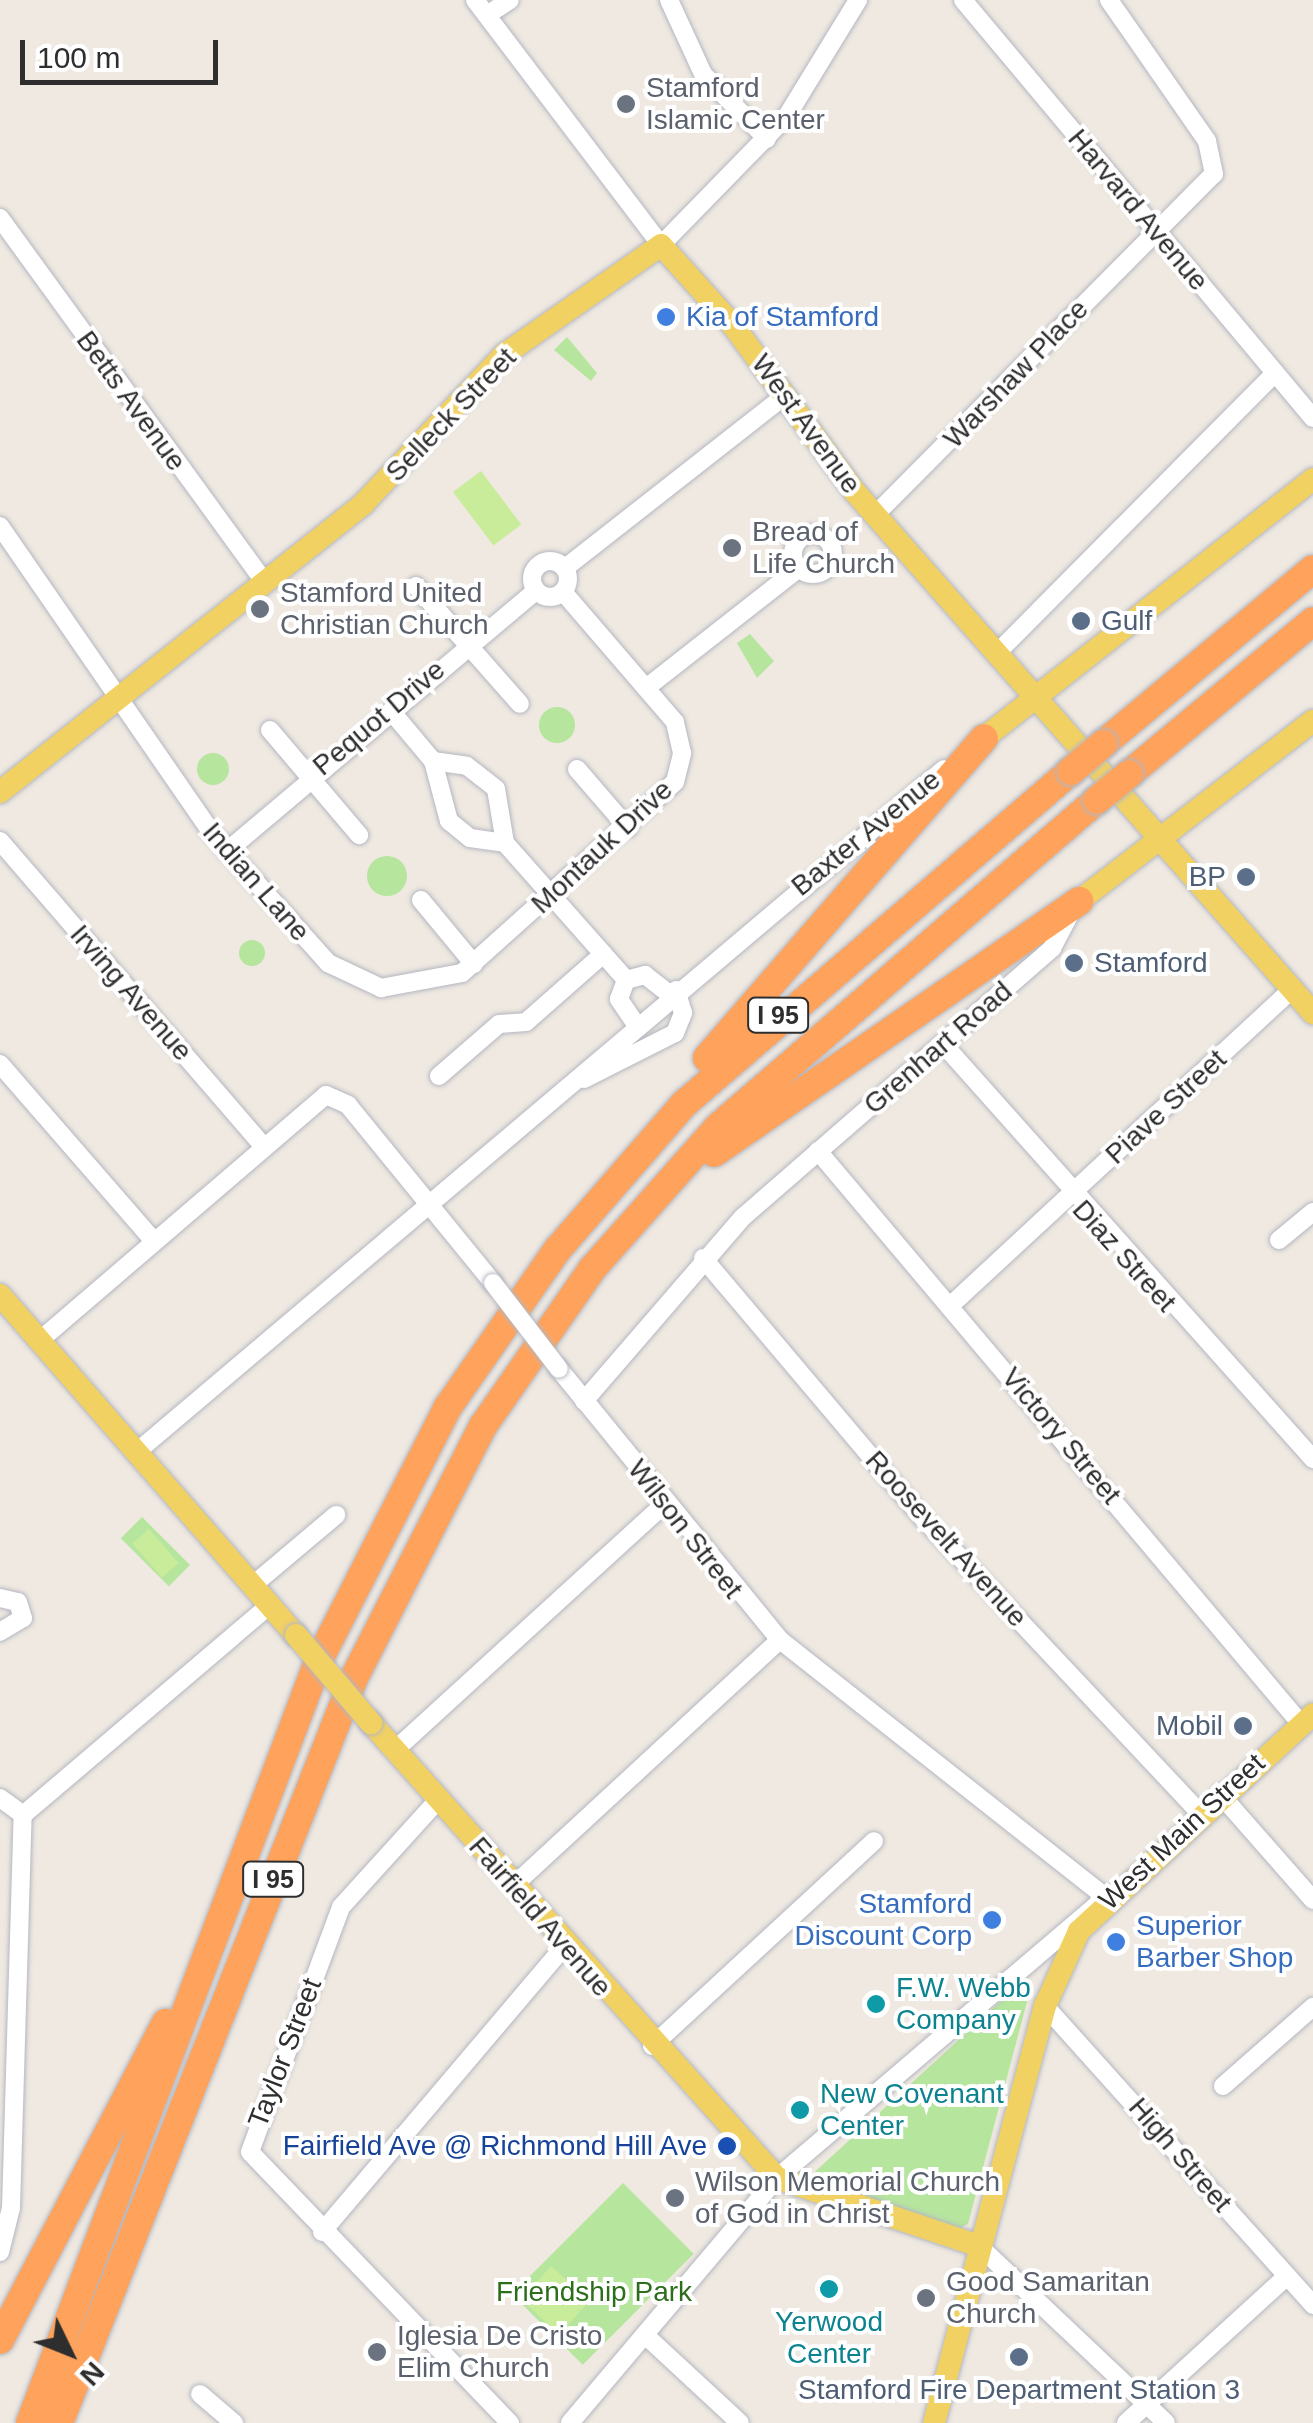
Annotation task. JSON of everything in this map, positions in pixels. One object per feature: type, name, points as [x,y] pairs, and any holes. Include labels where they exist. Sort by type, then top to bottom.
[{"type":"highway","name":"I 95","points":[[30,2423],[233,1887],[378,1532],[448,1407],[558,1248],[753,1038],[1313,570]]},
{"type":"highway","name":"I 95","points":[[59,2423],[392,1592],[483,1426],[622,1232],[787,1061],[1313,621]]},
{"type":"highway","points":[[558,1248],[658,1111],[984,738]]},
{"type":"highway","points":[[622,1232],[772,1107],[1078,901]]},
{"type":"highway","points":[[0,2340],[233,1887]]},
{"type":"main road","name":"West Avenue","points":[[661,245],[784,396],[874,515],[1305,999]]},
{"type":"main road","name":"Selleck Street","points":[[0,792],[383,486],[494,363],[661,245]]},
{"type":"main road","name":"Baxter Avenue","points":[[984,738],[1313,478]]},
{"type":"main road","name":"Grenhart Road","points":[[1078,901],[1313,722]]},
{"type":"main road","name":"Fairfield Avenue","points":[[0,1295],[139,1450],[564,1946],[777,2178],[979,2246]]},
{"type":"main road","name":"West Main Street","points":[[934,2423],[1045,2006],[1060,1966],[1106,1898],[1307,1719]]},
{"type":"street","points":[[481,8],[510,0]]},
{"type":"street","points":[[669,0],[703,74],[768,139]]},
{"type":"street","name":"Selleck Street","points":[[661,245],[768,139],[818,75],[858,0]]},
{"type":"street","name":"Harvard Avenue","points":[[963,0],[1313,418]]},
{"type":"street","name":"Warshaw Place","points":[[874,515],[1211,179],[1214,156],[1110,0]]},
{"type":"street","name":"West Avenue","points":[[481,8],[661,245]]},
{"type":"street","name":"Betts Avenue","points":[[0,218],[264,582]]},
{"type":"street","points":[[996,654],[1275,373]]},
{"type":"street","points":[[536,591],[563,592],[565,568],[784,396]]},
{"type":"street","name":"Indian Lane","points":[[0,526],[227,850],[340,972],[381,988],[442,982]]},
{"type":"street","name":"Pequot Drive","points":[[227,850],[536,591],[532,575],[542,562],[565,568]]},
{"type":"street","points":[[646,688],[799,568]]},
{"type":"street","points":[[416,586],[520,704]]},
{"type":"street","name":"Montauk Drive","points":[[442,982],[474,964],[667,793],[681,762],[675,722],[563,592]]},
{"type":"street","points":[[391,711],[433,761],[449,821],[476,840],[506,842]]},
{"type":"street","points":[[270,730],[358,836]]},
{"type":"street","name":"Baxter Avenue","points":[[139,1450],[672,992],[984,738]]},
{"type":"street","points":[[433,761],[467,766],[496,789],[506,842],[626,980]]},
{"type":"street","points":[[577,769],[628,828]]},
{"type":"street","name":"Irving Avenue","points":[[0,841],[262,1145]]},
{"type":"street","points":[[421,900],[474,964]]},
{"type":"street","name":"Grenhart Road","points":[[584,1401],[703,1258],[818,1151],[1052,948],[1078,901]]},
{"type":"street","points":[[438,1076],[500,1024],[526,1022],[603,954]]},
{"type":"street","points":[[541,1106],[674,1033],[683,1013],[672,992],[646,975],[626,980]]},
{"type":"street","points":[[626,980],[619,999],[635,1024]]},
{"type":"street","name":"Piave Street","points":[[951,1305],[1071,1196],[1305,999]]},
{"type":"street","name":"Diaz Street","points":[[944,1045],[1071,1196],[1313,1459]]},
{"type":"street","points":[[0,1064],[154,1241]]},
{"type":"street","name":"Wilson Street","points":[[262,1145],[333,1094],[431,1201],[664,1504],[780,1640],[1106,1898]]},
{"type":"street","points":[[39,1341],[262,1145]]},
{"type":"street","name":"Victory Street","points":[[818,1151],[1307,1719]]},
{"type":"street","points":[[1279,1240],[1313,1212]]},
{"type":"street","name":"Roosevelt Avenue","points":[[703,1258],[922,1518],[1199,1812]]},
{"type":"street","points":[[395,1750],[664,1504]]},
{"type":"street","points":[[253,1585],[336,1515]]},
{"type":"street","points":[[0,1598],[23,1612],[18,1628],[0,1633]]},
{"type":"street","points":[[0,2252],[11,2208],[23,1815],[270,1605]]},
{"type":"street","points":[[513,1886],[780,1640]]},
{"type":"street","points":[[1220,1794],[1313,1900]]},
{"type":"street","points":[[0,1798],[23,1815]]},
{"type":"street","name":"Taylor Street","points":[[438,1800],[348,1894],[250,2144],[260,2171],[510,2423]]},
{"type":"street","points":[[652,2046],[874,1840]]},
{"type":"street","points":[[570,2423],[777,2178],[1008,1977],[1106,1898]]},
{"type":"street","points":[[322,2232],[564,1946]]},
{"type":"street","points":[[1008,1977],[1060,1966]]},
{"type":"street","name":"High Street","points":[[1045,2006],[1313,2305]]},
{"type":"street","points":[[1223,2086],[1313,2007]]},
{"type":"street","name":"Fairfield Avenue","points":[[979,2246],[1166,2423]]},
{"type":"street","points":[[1126,2423],[1150,2407],[1288,2276]]},
{"type":"street","points":[[646,2334],[740,2423]]},
{"type":"street","points":[[200,2394],[234,2423]]},
{"type":"green space","points":[[567,337],[597,373],[591,381],[554,350]]},
{"type":"green space","points":[[481,471],[521,525],[493,546],[453,492]]},
{"type":"green space","points":[[750,634],[774,661],[757,678],[737,643]]},
{"type":"green space","points":[[557,707],[570,712],[575,725],[570,738],[557,743],[544,738],[539,725],[544,712]]},
{"type":"green space","points":[[213,753],[224,758],[229,769],[224,780],[213,785],[202,780],[197,769],[202,758]]},
{"type":"green space","points":[[387,856],[401,862],[407,876],[401,890],[387,896],[373,890],[367,876],[373,862]]},
{"type":"green space","points":[[252,940],[261,944],[265,953],[261,962],[252,966],[243,962],[239,953],[243,944]]},
{"type":"green space","points":[[142,1517],[190,1565],[169,1586],[121,1538]]},
{"type":"green space","points":[[149,1529],[179,1563],[162,1577],[132,1543]]},
{"type":"green space","points":[[1026,1978],[1032,1983],[968,2224],[959,2229],[807,2179]]},
{"type":"green space","name":"Friendship Park","points":[[623,2183],[694,2254],[583,2365],[512,2294]]},
{"type":"green space","points":[[551,2266],[590,2301],[560,2334],[521,2299]]},
{"type":"place","name":"Stamford Islamic Center","points":[[626,104]]},
{"type":"place","name":"Kia of Stamford","points":[[666,317]]},
{"type":"place","name":"Bread of Life Church","points":[[732,548]]},
{"type":"place","name":"Stamford United Christian Church","points":[[260,609]]},
{"type":"place","name":"Gulf","points":[[1081,621]]},
{"type":"place","name":"BP","points":[[1246,877]]},
{"type":"place","name":"Stamford","points":[[1074,963]]},
{"type":"place","name":"Mobil","points":[[1243,1726]]},
{"type":"place","name":"Stamford Discount Corp","points":[[992,1920]]},
{"type":"place","name":"Superior Barber Shop","points":[[1116,1942]]},
{"type":"place","name":"F.W. Webb Company","points":[[876,2004]]},
{"type":"place","name":"New Covenant Center","points":[[800,2110]]},
{"type":"place","name":"Fairfield Ave @ Richmond Hill Ave","points":[[727,2146]]},
{"type":"place","name":"Wilson Memorial Church of God in Christ","points":[[675,2198]]},
{"type":"place","name":"Yerwood Center","points":[[829,2289]]},
{"type":"place","name":"Good Samaritan Church","points":[[926,2298]]},
{"type":"place","name":"Iglesia De Cristo Elim Church","points":[[377,2352]]},
{"type":"place","name":"Stamford Fire Department Station 3","points":[[1019,2357]]}]
